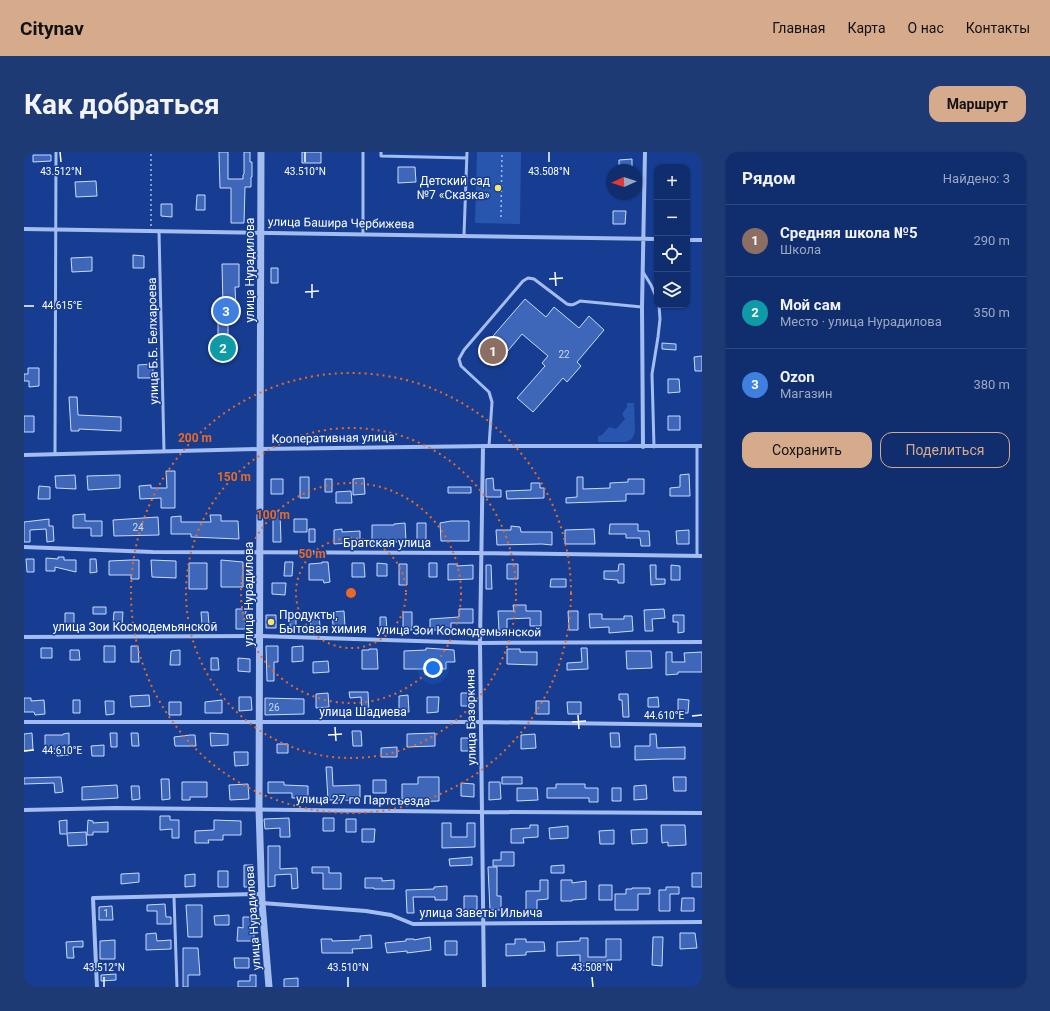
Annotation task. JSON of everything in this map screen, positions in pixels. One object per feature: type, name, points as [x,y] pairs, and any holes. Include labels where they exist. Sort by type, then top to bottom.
[{"type":"street","name":"улица Нурадилова","points":[[261,152],[259,809],[261,894],[269,987]]},
{"type":"street","points":[[643,447],[642,271],[645,152]]},
{"type":"street","name":"улица Башира Чербижева","points":[[24,229],[654,239]]},
{"type":"street","points":[[690,240],[702,241]]},
{"type":"street","name":"Кооперативная улица","points":[[24,455],[260,449],[483,446],[702,446]]},
{"type":"street","name":"улица Базоркина","points":[[483,446],[480,643],[484,987]]},
{"type":"street","name":"Братская улица","points":[[24,548],[153,552],[481,553],[700,556]]},
{"type":"street","name":"улица Зои Космодемьянской","points":[[24,637],[260,636],[480,643],[702,642]]},
{"type":"street","name":"улица Шадиева","points":[[24,722],[481,722],[702,725]]},
{"type":"street","name":"улица 27-го Партсъезда","points":[[24,810],[115,808],[702,813]]},
{"type":"street","points":[[97,987],[93,898],[261,894]]},
{"type":"street","name":"улица Заветы Ильича","points":[[262,903],[366,911],[391,915],[413,924],[702,922]]},
{"type":"lane","points":[[55,454],[56,152]]},
{"type":"lane","points":[[363,152],[363,234]]},
{"type":"lane","points":[[381,152],[381,156],[467,158]]},
{"type":"lane","points":[[464,235],[467,152]]},
{"type":"lane","name":"улица Б.Б. Белхароева","points":[[159,230],[164,451]]},
{"type":"lane","points":[[642,271],[652,285],[654,291]]},
{"type":"lane","points":[[490,446],[492,402],[489,392],[461,366],[459,359],[464,350],[523,281],[528,278],[534,279],[570,305],[574,305],[580,301],[642,307]]},
{"type":"lane","points":[[654,447],[652,374],[660,319],[659,308]]},
{"type":"lane","points":[[697,446],[700,556]]},
{"type":"lane","points":[[174,897],[177,987]]},
{"type":"path","points":[[151,152],[151,230]]},
{"type":"path","points":[[501,217],[502,152]]},
{"type":"shaded area","name":"Детский сад №7 «Сказка»","points":[[477,152],[521,152],[520,224],[475,223]]},
{"type":"shaded area","points":[[627,403],[634,403],[635,432],[632,439],[626,442],[598,442],[598,436],[602,435],[609,427],[616,429],[625,419],[622,414],[627,407]]},
{"type":"building","points":[[219,152],[228,152],[228,179],[243,179],[244,152],[250,152],[252,177],[251,187],[245,187],[244,223],[231,223],[231,188],[220,188]]},
{"type":"building","points":[[302,152],[321,152],[321,163],[302,163]]},
{"type":"building","points":[[33,155],[51,155],[51,161],[33,162]]},
{"type":"building","points":[[632,159],[632,164],[619,164],[619,160]]},
{"type":"building","points":[[398,167],[415,167],[416,182],[398,183]]},
{"type":"building","points":[[96,181],[97,196],[76,197],[75,182]]},
{"type":"building","points":[[197,195],[205,195],[205,210],[196,210]]},
{"type":"building","points":[[161,204],[172,204],[172,217],[161,216]]},
{"type":"building","points":[[613,211],[626,211],[625,224],[613,224]]},
{"type":"building","points":[[133,255],[144,256],[144,268],[133,268]]},
{"type":"building","points":[[92,257],[92,271],[72,272],[71,258]]},
{"type":"building","points":[[222,264],[239,264],[239,287],[235,287],[236,307],[223,307]]},
{"type":"building","points":[[271,268],[278,268],[278,283],[271,283]]},
{"type":"building","points":[[525,299],[546,317],[554,307],[579,328],[589,316],[604,330],[577,362],[581,366],[567,382],[563,378],[533,412],[517,398],[545,366],[542,363],[548,356],[522,334],[496,365],[480,351]]},
{"type":"building","points":[[218,309],[228,309],[228,361],[218,361]]},
{"type":"building","points":[[662,343],[676,344],[676,350],[662,349]]},
{"type":"building","points":[[702,356],[702,371],[695,371],[694,357]]},
{"type":"building","points":[[153,364],[153,378],[138,378],[138,365]]},
{"type":"building","points":[[28,368],[39,368],[39,386],[29,387],[29,381],[24,381],[24,374],[28,374]]},
{"type":"building","points":[[668,379],[679,379],[680,392],[668,393]]},
{"type":"building","points":[[69,397],[77,397],[78,415],[121,417],[121,431],[79,429],[79,431],[71,431]]},
{"type":"building","points":[[24,416],[34,416],[34,432],[24,432]]},
{"type":"building","points":[[668,416],[680,416],[680,430],[668,430]]},
{"type":"building","points":[[166,471],[175,471],[175,508],[161,508],[161,498],[140,499],[139,486],[151,485],[151,488],[167,488]]},
{"type":"building","points":[[689,474],[690,496],[670,496],[670,488],[680,487],[680,475]]},
{"type":"building","points":[[75,475],[76,489],[56,488],[55,476]]},
{"type":"building","points":[[120,475],[120,488],[88,490],[87,476]]},
{"type":"building","points":[[300,477],[309,477],[309,498],[300,498]]},
{"type":"building","points":[[577,477],[583,477],[583,489],[610,488],[610,483],[628,482],[628,479],[644,479],[644,494],[626,494],[626,501],[566,503],[566,498],[577,497]]},
{"type":"building","points":[[364,478],[365,494],[353,495],[353,479]]},
{"type":"building","points":[[493,478],[494,490],[501,490],[501,497],[486,497],[486,479]]},
{"type":"building","points":[[271,479],[283,479],[283,494],[271,494]]},
{"type":"building","points":[[325,479],[332,479],[332,492],[325,492]]},
{"type":"building","points":[[531,483],[540,483],[540,488],[544,488],[544,498],[507,499],[506,491],[531,490]]},
{"type":"building","points":[[39,486],[50,487],[50,499],[38,499]]},
{"type":"building","points":[[448,487],[471,487],[471,493],[448,493]]},
{"type":"building","points":[[351,491],[352,503],[336,503],[336,492]]},
{"type":"building","points":[[273,511],[280,511],[281,542],[273,542]]},
{"type":"building","points":[[85,514],[85,521],[102,521],[102,536],[91,536],[91,528],[73,528],[73,515]]},
{"type":"building","points":[[210,515],[221,515],[221,521],[238,521],[239,539],[191,537],[191,534],[171,534],[171,517],[181,516],[181,522],[211,522]]},
{"type":"building","points":[[158,517],[159,535],[114,536],[113,520]]},
{"type":"building","points":[[49,519],[49,526],[53,526],[54,541],[47,542],[46,529],[30,530],[30,542],[24,542],[24,522]]},
{"type":"building","points":[[294,519],[307,519],[307,532],[294,532]]},
{"type":"building","points":[[451,521],[469,521],[469,541],[441,541],[440,523]]},
{"type":"building","points":[[405,523],[406,541],[372,544],[372,525],[394,525]]},
{"type":"building","points":[[417,523],[426,523],[426,543],[417,544]]},
{"type":"building","points":[[610,524],[638,524],[638,531],[649,531],[650,546],[641,546],[640,538],[626,538],[626,534],[609,534]]},
{"type":"building","points":[[511,526],[520,527],[521,532],[552,532],[552,545],[497,545],[496,530],[511,530]]},
{"type":"building","points":[[309,529],[315,529],[315,542],[309,542]]},
{"type":"building","points":[[342,529],[342,532],[360,531],[360,546],[349,546],[349,543],[334,544],[334,530]]},
{"type":"building","points":[[594,529],[595,544],[565,544],[565,530]]},
{"type":"building","points":[[689,530],[689,544],[677,544],[676,531]]},
{"type":"building","points":[[58,557],[64,557],[64,560],[76,560],[76,572],[55,567],[55,571],[46,571],[46,558],[58,559]]},
{"type":"building","points":[[26,559],[34,559],[34,572],[27,572]]},
{"type":"building","points":[[90,559],[96,559],[97,572],[90,573]]},
{"type":"building","points":[[139,560],[139,579],[131,579],[131,575],[109,575],[109,561]]},
{"type":"building","points":[[151,560],[176,561],[176,578],[152,577]]},
{"type":"building","points":[[221,560],[243,562],[243,587],[221,587]]},
{"type":"building","points":[[285,562],[293,562],[292,576],[284,576]]},
{"type":"building","points":[[328,562],[330,582],[324,583],[323,580],[309,580],[309,564]]},
{"type":"building","points":[[189,563],[207,563],[207,589],[189,589]]},
{"type":"building","points":[[352,563],[364,563],[365,577],[352,577]]},
{"type":"building","points":[[377,563],[387,564],[387,576],[377,576]]},
{"type":"building","points":[[429,563],[437,563],[437,577],[429,577]]},
{"type":"building","points":[[399,564],[407,564],[407,585],[399,585]]},
{"type":"building","points":[[448,564],[457,564],[457,566],[473,565],[473,579],[448,580]]},
{"type":"building","points":[[507,564],[518,564],[518,579],[507,579]]},
{"type":"building","points":[[619,564],[624,564],[624,583],[618,583],[618,580],[604,579],[604,571],[618,571]]},
{"type":"building","points":[[486,565],[491,565],[492,589],[486,589]]},
{"type":"building","points":[[650,565],[656,565],[656,579],[665,579],[665,584],[651,585]]},
{"type":"building","points":[[671,565],[680,566],[680,580],[671,580]]},
{"type":"building","points":[[551,579],[566,579],[566,587],[550,587]]},
{"type":"building","points":[[272,583],[286,583],[285,595],[272,594]]},
{"type":"building","points":[[513,605],[526,605],[526,611],[541,611],[541,626],[530,626],[530,618],[507,619],[507,631],[499,631],[498,611],[514,611]]},
{"type":"building","points":[[93,607],[106,607],[106,614],[93,614]]},
{"type":"building","points":[[236,609],[246,609],[245,629],[236,629]]},
{"type":"building","points":[[459,609],[473,609],[473,623],[451,623],[451,630],[430,630],[430,619],[459,617]]},
{"type":"building","points":[[664,609],[665,618],[652,619],[653,631],[645,631],[644,610]]},
{"type":"building","points":[[344,611],[345,626],[333,626],[332,612]]},
{"type":"building","points":[[568,611],[578,611],[578,630],[569,630]]},
{"type":"building","points":[[114,612],[123,612],[122,626],[113,625]]},
{"type":"building","points":[[201,612],[208,612],[209,625],[202,625]]},
{"type":"building","points":[[403,612],[412,612],[412,630],[403,630]]},
{"type":"building","points":[[65,613],[74,613],[74,626],[65,627]]},
{"type":"building","points":[[290,613],[296,613],[296,628],[290,628]]},
{"type":"building","points":[[310,614],[319,614],[320,627],[311,628]]},
{"type":"building","points":[[589,614],[602,614],[602,619],[624,619],[624,616],[632,616],[633,631],[609,633],[609,627],[590,628]]},
{"type":"building","points":[[266,615],[276,615],[276,628],[266,628]]},
{"type":"building","points":[[673,615],[684,615],[684,632],[678,633],[678,622],[673,622]]},
{"type":"building","points":[[380,617],[386,617],[387,630],[380,630]]},
{"type":"building","points":[[104,646],[115,646],[115,662],[104,662]]},
{"type":"building","points":[[131,646],[138,646],[139,662],[131,662]]},
{"type":"building","points":[[266,646],[278,646],[278,662],[274,662],[274,681],[267,681]]},
{"type":"building","points":[[303,646],[303,661],[292,662],[292,647]]},
{"type":"building","points":[[41,648],[52,648],[52,658],[41,658]]},
{"type":"building","points":[[426,648],[454,650],[455,662],[446,662],[446,669],[404,669],[404,651],[426,650]]},
{"type":"building","points":[[581,648],[587,648],[588,669],[567,670],[567,663],[582,662]]},
{"type":"building","points":[[377,649],[378,669],[362,669],[362,650]]},
{"type":"building","points":[[507,649],[520,649],[520,652],[537,652],[537,665],[507,664]]},
{"type":"building","points":[[70,650],[79,650],[80,660],[70,660]]},
{"type":"building","points":[[180,650],[180,665],[170,665],[171,651]]},
{"type":"building","points":[[626,651],[651,651],[652,668],[627,669]]},
{"type":"building","points":[[666,652],[672,652],[672,662],[685,662],[684,653],[702,652],[702,672],[678,672],[678,674],[666,675]]},
{"type":"building","points":[[211,658],[218,658],[219,670],[211,670]]},
{"type":"building","points":[[238,658],[250,659],[250,672],[238,671]]},
{"type":"building","points":[[328,661],[329,672],[313,673],[313,662]]},
{"type":"building","points":[[349,692],[368,692],[369,713],[362,713],[361,697],[350,698]]},
{"type":"building","points":[[328,693],[329,707],[316,708],[316,694]]},
{"type":"building","points":[[461,693],[473,693],[473,706],[461,706]]},
{"type":"building","points":[[619,694],[628,694],[629,717],[623,717],[622,700],[619,700]]},
{"type":"building","points":[[149,695],[150,706],[131,707],[130,696]]},
{"type":"building","points":[[408,695],[409,712],[399,712],[399,696]]},
{"type":"building","points":[[239,697],[251,697],[252,710],[239,711]]},
{"type":"building","points":[[427,697],[439,697],[438,712],[427,713]]},
{"type":"building","points":[[658,697],[659,707],[648,707],[648,698]]},
{"type":"building","points":[[24,698],[31,698],[31,701],[44,700],[45,714],[35,715],[34,712],[24,712]]},
{"type":"building","points":[[265,698],[304,699],[304,714],[265,715]]},
{"type":"building","points":[[678,699],[689,700],[688,713],[678,713]]},
{"type":"building","points":[[73,700],[80,700],[80,713],[73,713]]},
{"type":"building","points":[[222,700],[222,713],[205,713],[205,702]]},
{"type":"building","points":[[105,701],[114,701],[114,714],[106,715]]},
{"type":"building","points":[[536,701],[549,701],[549,714],[536,714]]},
{"type":"building","points":[[169,702],[181,702],[181,715],[169,715]]},
{"type":"building","points":[[567,702],[581,702],[581,714],[568,714]]},
{"type":"building","points":[[352,731],[361,731],[362,746],[353,746]]},
{"type":"building","points":[[32,733],[33,750],[24,751],[24,734]]},
{"type":"building","points":[[69,733],[69,755],[57,756],[57,749],[45,749],[45,735],[63,735]]},
{"type":"building","points":[[110,733],[117,733],[117,747],[111,747]]},
{"type":"building","points":[[131,733],[138,733],[139,746],[132,746]]},
{"type":"building","points":[[210,733],[228,734],[228,745],[211,746]]},
{"type":"building","points":[[435,733],[435,746],[407,747],[407,734]]},
{"type":"building","points":[[610,733],[619,733],[620,747],[611,747]]},
{"type":"building","points":[[535,734],[536,748],[521,749],[521,735]]},
{"type":"building","points":[[650,734],[656,734],[657,748],[685,747],[685,759],[635,760],[635,746],[650,746]]},
{"type":"building","points":[[195,735],[196,746],[175,746],[174,737]]},
{"type":"building","points":[[461,738],[473,738],[473,751],[461,751]]},
{"type":"building","points":[[277,744],[288,744],[288,753],[277,753]]},
{"type":"building","points":[[104,745],[104,756],[92,756],[91,746]]},
{"type":"building","points":[[397,747],[397,757],[381,757],[381,748]]},
{"type":"building","points":[[234,752],[248,752],[248,765],[235,766]]},
{"type":"building","points":[[326,767],[332,767],[333,786],[360,785],[360,800],[328,800]]},
{"type":"building","points":[[61,777],[63,792],[55,793],[54,783],[24,784],[24,778]]},
{"type":"building","points":[[418,777],[439,777],[439,801],[402,802],[402,784],[418,784]]},
{"type":"building","points":[[502,777],[522,777],[522,784],[502,784]]},
{"type":"building","points":[[673,777],[686,777],[686,791],[674,791]]},
{"type":"building","points":[[161,779],[169,779],[170,799],[162,800]]},
{"type":"building","points":[[373,780],[386,780],[386,793],[373,793]]},
{"type":"building","points":[[182,782],[207,782],[207,797],[190,797],[190,800],[182,800]]},
{"type":"building","points":[[268,782],[284,782],[284,785],[308,786],[308,798],[292,798],[292,793],[268,793]]},
{"type":"building","points":[[489,782],[500,782],[501,799],[489,800]]},
{"type":"building","points":[[461,783],[474,784],[474,797],[461,796]]},
{"type":"building","points":[[248,784],[249,799],[230,800],[229,785]]},
{"type":"building","points":[[556,784],[585,784],[585,788],[598,788],[598,802],[589,802],[589,798],[547,798],[547,788],[556,788]]},
{"type":"building","points":[[117,785],[118,798],[82,800],[82,787]]},
{"type":"building","points":[[646,785],[647,799],[634,800],[634,786]]},
{"type":"building","points":[[131,786],[139,786],[140,799],[132,800]]},
{"type":"building","points":[[517,788],[537,788],[538,800],[517,801]]},
{"type":"building","points":[[612,788],[621,788],[621,801],[612,801]]},
{"type":"building","points":[[160,816],[170,816],[170,820],[179,820],[179,838],[172,838],[172,829],[160,830]]},
{"type":"building","points":[[289,818],[290,837],[280,837],[280,828],[265,829],[264,819]]},
{"type":"building","points":[[323,818],[334,818],[334,831],[323,831]]},
{"type":"building","points":[[346,819],[356,819],[356,832],[346,832]]},
{"type":"building","points":[[67,820],[67,833],[86,832],[87,845],[68,846],[67,834],[60,834],[59,821]]},
{"type":"building","points":[[88,820],[93,821],[93,823],[108,822],[108,832],[93,832],[93,835],[87,835]]},
{"type":"building","points":[[214,820],[241,821],[241,835],[223,835],[223,840],[208,840],[209,843],[195,843],[195,831],[214,830]]},
{"type":"building","points":[[442,823],[451,823],[451,837],[467,837],[467,823],[475,823],[475,847],[442,848]]},
{"type":"building","points":[[530,825],[538,825],[538,837],[523,838],[524,843],[511,843],[511,829],[530,828]]},
{"type":"building","points":[[661,825],[685,825],[686,845],[668,846],[668,842],[662,843]]},
{"type":"building","points":[[568,826],[568,838],[550,839],[549,828]]},
{"type":"building","points":[[362,829],[375,829],[374,842],[362,842]]},
{"type":"building","points":[[647,829],[647,843],[632,844],[631,830]]},
{"type":"building","points":[[614,830],[614,844],[600,844],[599,831]]},
{"type":"building","points":[[268,846],[280,846],[280,869],[297,868],[298,888],[292,889],[291,874],[275,875],[275,886],[268,887]]},
{"type":"building","points":[[501,852],[514,852],[514,866],[493,866],[493,860],[501,860]]},
{"type":"building","points":[[472,857],[472,865],[450,866],[449,859]]},
{"type":"building","points":[[244,865],[253,865],[253,887],[244,887]]},
{"type":"building","points":[[564,865],[564,873],[551,873],[551,866]]},
{"type":"building","points":[[312,867],[329,867],[329,873],[341,873],[341,889],[323,889],[323,873],[312,873]]},
{"type":"building","points":[[488,867],[497,867],[497,896],[501,896],[501,910],[490,910]]},
{"type":"building","points":[[218,871],[228,871],[228,887],[218,887]]},
{"type":"building","points":[[139,873],[139,882],[121,884],[121,874]]},
{"type":"building","points":[[692,873],[702,873],[702,887],[692,887]]},
{"type":"building","points":[[195,874],[195,886],[185,887],[185,875]]},
{"type":"building","points":[[365,878],[382,878],[382,881],[394,880],[394,889],[365,888]]},
{"type":"building","points":[[540,880],[548,880],[548,899],[537,900],[537,911],[526,911],[526,891],[540,891]]},
{"type":"building","points":[[561,880],[572,880],[572,883],[586,881],[586,899],[561,901]]},
{"type":"building","points":[[599,885],[612,885],[612,900],[599,900]]},
{"type":"building","points":[[447,886],[447,900],[435,900],[435,897],[413,897],[414,913],[407,913],[406,890],[434,889],[434,887]]},
{"type":"building","points":[[666,887],[679,887],[679,894],[670,894],[670,911],[659,911],[659,890],[666,890]]},
{"type":"building","points":[[650,888],[650,894],[638,894],[638,910],[615,910],[615,894],[626,894],[626,889]]},
{"type":"building","points":[[464,896],[477,896],[477,910],[464,910]]},
{"type":"building","points":[[682,898],[694,898],[694,911],[681,911]]},
{"type":"building","points":[[165,904],[166,917],[171,917],[171,924],[157,924],[157,911],[147,911],[147,905]]},
{"type":"building","points":[[186,905],[202,905],[202,937],[188,937]]},
{"type":"building","points":[[112,906],[113,920],[99,920],[99,907]]},
{"type":"building","points":[[229,915],[229,925],[215,925],[214,916]]},
{"type":"building","points":[[243,917],[251,917],[252,928],[254,928],[254,941],[237,941],[238,927],[243,928]]},
{"type":"building","points":[[156,933],[157,941],[171,940],[171,949],[146,950],[146,934]]},
{"type":"building","points":[[680,933],[695,933],[697,948],[680,949]]},
{"type":"building","points":[[371,935],[372,948],[352,949],[353,953],[322,953],[321,939],[332,939],[332,941],[360,940],[360,936]]},
{"type":"building","points":[[430,937],[431,950],[407,953],[407,951],[387,953],[385,943]]},
{"type":"building","points":[[653,937],[663,937],[662,966],[652,965]]},
{"type":"building","points":[[580,938],[588,938],[588,957],[606,957],[606,939],[621,939],[621,960],[607,960],[607,965],[580,966],[580,955],[557,956],[557,942],[580,941]]},
{"type":"building","points":[[515,939],[526,939],[526,942],[544,942],[545,951],[526,952],[526,955],[506,956],[506,944],[515,944]]},
{"type":"building","points":[[115,940],[115,959],[100,959],[100,941]]},
{"type":"building","points":[[83,941],[83,947],[73,947],[74,958],[67,958],[66,942]]},
{"type":"building","points":[[445,941],[457,941],[457,955],[445,955]]},
{"type":"building","points":[[183,948],[198,948],[200,975],[188,975],[188,987],[183,987]]},
{"type":"building","points":[[234,958],[249,958],[249,968],[235,968]]},
{"type":"building","points":[[116,974],[116,980],[101,981],[101,975]]},
{"type":"building","points":[[250,975],[256,975],[256,987],[238,987],[238,981],[250,981]]},
{"type":"building","points":[[298,978],[298,987],[284,987],[284,979]]},
{"type":"place","name":"Детский сад №7 «Сказка»","points":[[498,188]]},
{"type":"place","name":"Ozon","points":[[226,311]]},
{"type":"place","name":"Мой сам","points":[[223,348]]},
{"type":"place","name":"Средняя школа №5","points":[[493,351]]},
{"type":"place","name":"Продукты, Бытовая химия","points":[[271,622]]}]
